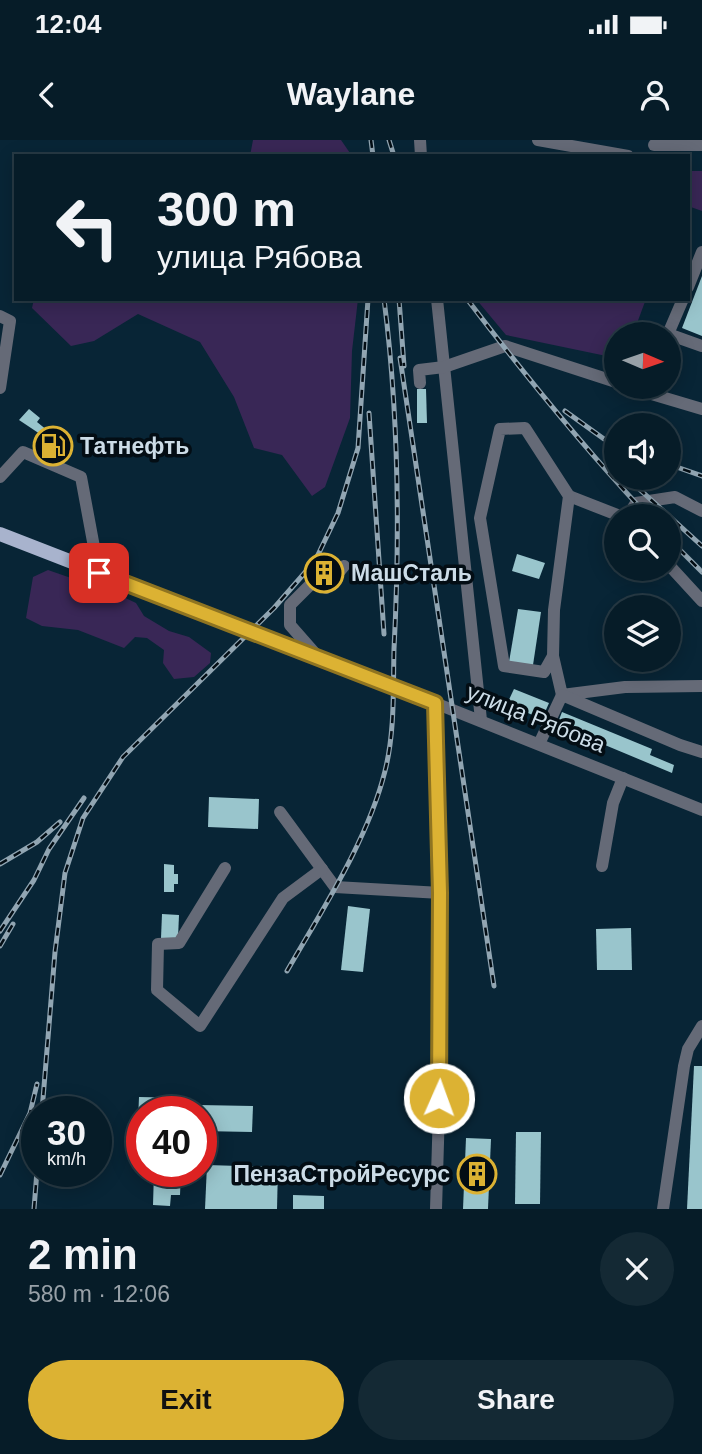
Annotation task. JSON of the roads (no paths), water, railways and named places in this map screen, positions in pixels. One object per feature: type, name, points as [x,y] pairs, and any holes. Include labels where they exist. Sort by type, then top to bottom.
[{"type":"main road","name":"улица Рябова","points":[[0,534],[435,703]]},
{"type":"street","points":[[538,140],[617,154]]},
{"type":"street","points":[[654,147],[702,145]]},
{"type":"street","points":[[690,282],[702,251]]},
{"type":"street","points":[[437,301],[481,720]]},
{"type":"street","points":[[673,322],[682,301]]},
{"type":"street","points":[[0,316],[10,321],[0,388]]},
{"type":"street","points":[[681,339],[702,346]]},
{"type":"street","points":[[420,383],[419,370],[444,368],[505,346],[604,378]]},
{"type":"street","points":[[673,399],[702,409]]},
{"type":"street","points":[[553,656],[544,672],[503,666],[480,518],[500,429],[525,428],[569,496],[604,510]]},
{"type":"street","points":[[0,477],[23,452],[81,477],[99,573]]},
{"type":"street","points":[[539,744],[562,695],[553,656],[554,610],[569,496]]},
{"type":"street","points":[[635,504],[675,497],[702,510]]},
{"type":"street","points":[[319,658],[290,625],[290,605],[315,580],[327,588],[344,566]]},
{"type":"street","points":[[681,578],[702,601]]},
{"type":"street","points":[[562,695],[625,687],[702,686]]},
{"type":"street","points":[[562,695],[702,752]]},
{"type":"street","points":[[435,703],[441,1043],[436,1209]]},
{"type":"street","name":"улица Рябова","points":[[435,703],[702,810]]},
{"type":"street","points":[[602,866],[612,803],[623,778]]},
{"type":"street","points":[[280,812],[335,887],[440,893]]},
{"type":"street","points":[[225,868],[179,943],[158,944],[157,990],[200,1026],[283,898],[322,870]]},
{"type":"street","points":[[663,1209],[688,1049],[702,1026]]},
{"type":"street","points":[[688,1049],[702,1055]]},
{"type":"railway","points":[[371,140],[373,154]]},
{"type":"railway","points":[[389,140],[393,154]]},
{"type":"railway","points":[[43,1096],[55,952],[65,873],[83,818],[123,757],[274,608],[315,561],[338,513],[358,448],[368,301]]},
{"type":"railway","points":[[287,971],[356,849],[377,797],[390,741],[397,562],[397,474],[393,387],[384,301]]},
{"type":"railway","points":[[399,301],[404,366]]},
{"type":"railway","points":[[469,301],[555,410],[637,504]]},
{"type":"railway","points":[[400,358],[494,986]]},
{"type":"railway","points":[[565,411],[604,439]]},
{"type":"railway","points":[[369,413],[384,634]]},
{"type":"railway","points":[[681,469],[702,476]]},
{"type":"railway","points":[[640,490],[702,546]]},
{"type":"railway","points":[[681,551],[702,572]]},
{"type":"railway","points":[[0,931],[34,880],[49,849],[84,798]]},
{"type":"railway","points":[[0,864],[37,842],[60,822]]},
{"type":"railway","points":[[0,946],[13,924]]},
{"type":"railway","points":[[0,1175],[30,1113],[37,1084]]},
{"type":"railway","points":[[34,1209],[36,1187]]},
{"type":"place","name":"Татнефть","points":[[53,446]]},
{"type":"place","name":"МашСталь","points":[[324,573]]},
{"type":"place","name":"ПензаСтройРесурс","points":[[477,1174]]}]
